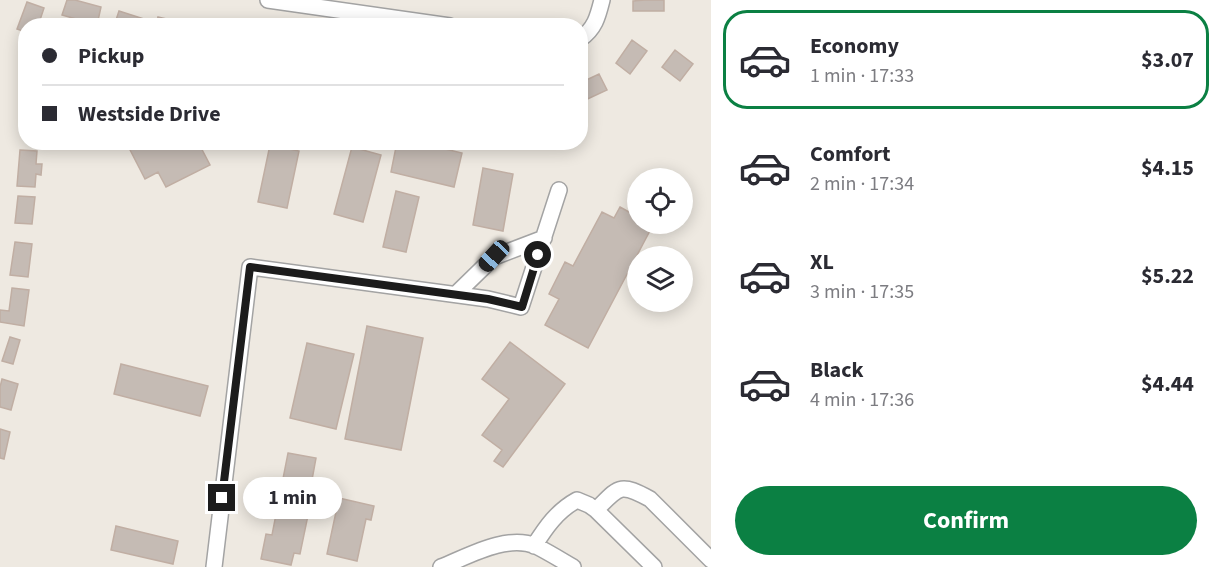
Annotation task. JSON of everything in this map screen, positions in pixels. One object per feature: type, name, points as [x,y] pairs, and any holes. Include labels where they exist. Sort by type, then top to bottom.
[{"type":"street","points":[[268,0],[333,5],[405,18]]},
{"type":"street","points":[[588,32],[596,24],[602,0]]},
{"type":"street","points":[[214,567],[250,267],[456,294],[522,307],[559,190]]},
{"type":"street","points":[[456,294],[494,256],[544,238]]},
{"type":"street","points":[[596,510],[616,490],[627,488],[650,499],[711,560]]},
{"type":"street","points":[[534,546],[548,524],[564,507],[577,500],[596,510],[654,567]]},
{"type":"street","points":[[441,567],[513,542],[534,546],[573,567]]},
{"type":"building","points":[[67,0],[101,7],[99,18],[72,18],[62,15]]},
{"type":"building","points":[[664,0],[664,11],[633,11],[633,1]]},
{"type":"building","points":[[27,2],[44,8],[41,18],[21,18]]},
{"type":"building","points":[[119,11],[141,18],[117,18]]},
{"type":"building","points":[[632,40],[647,51],[630,74],[616,63]]},
{"type":"building","points":[[675,50],[693,64],[680,81],[662,67]]},
{"type":"building","points":[[599,74],[607,90],[588,99],[588,79]]},
{"type":"building","points":[[20,150],[37,151],[36,164],[42,164],[41,175],[36,174],[35,187],[17,186]]},
{"type":"building","points":[[130,150],[202,150],[210,165],[166,187],[158,172],[145,179]]},
{"type":"building","points":[[269,150],[299,151],[287,208],[258,202]]},
{"type":"building","points":[[351,150],[363,150],[381,155],[363,222],[334,214]]},
{"type":"building","points":[[395,150],[449,150],[462,153],[454,187],[391,172]]},
{"type":"building","points":[[483,168],[513,174],[503,231],[473,225]]},
{"type":"building","points":[[396,191],[419,197],[406,252],[383,247]]},
{"type":"building","points":[[18,196],[35,197],[32,224],[15,223]]},
{"type":"building","points":[[620,207],[627,211],[627,234],[648,234],[642,246],[627,246],[627,274],[588,348],[545,325],[559,299],[549,294],[565,262],[573,266],[602,212],[614,218]]},
{"type":"building","points":[[15,242],[32,244],[28,277],[10,275]]},
{"type":"building","points":[[12,288],[29,290],[24,326],[0,322],[0,310],[9,311]]},
{"type":"building","points":[[367,326],[423,338],[401,450],[345,439]]},
{"type":"building","points":[[10,337],[20,340],[13,364],[2,361]]},
{"type":"building","points":[[510,342],[565,384],[503,467],[494,461],[502,450],[482,435],[509,399],[482,379]]},
{"type":"building","points":[[307,343],[354,354],[336,429],[290,418]]},
{"type":"building","points":[[121,364],[208,386],[200,416],[114,394]]},
{"type":"building","points":[[2,379],[18,384],[11,410],[0,407]]},
{"type":"building","points":[[0,429],[10,432],[4,459],[0,458]]},
{"type":"building","points":[[288,453],[316,458],[309,496],[312,496],[300,554],[294,553],[291,565],[261,559],[266,534],[272,535]]},
{"type":"building","points":[[339,498],[374,506],[371,520],[366,519],[357,561],[327,554]]},
{"type":"building","points":[[116,526],[178,541],[173,564],[111,550]]},
{"type":"route","points":[[222,498],[250,267],[488,299],[522,307],[538,255]]}]
